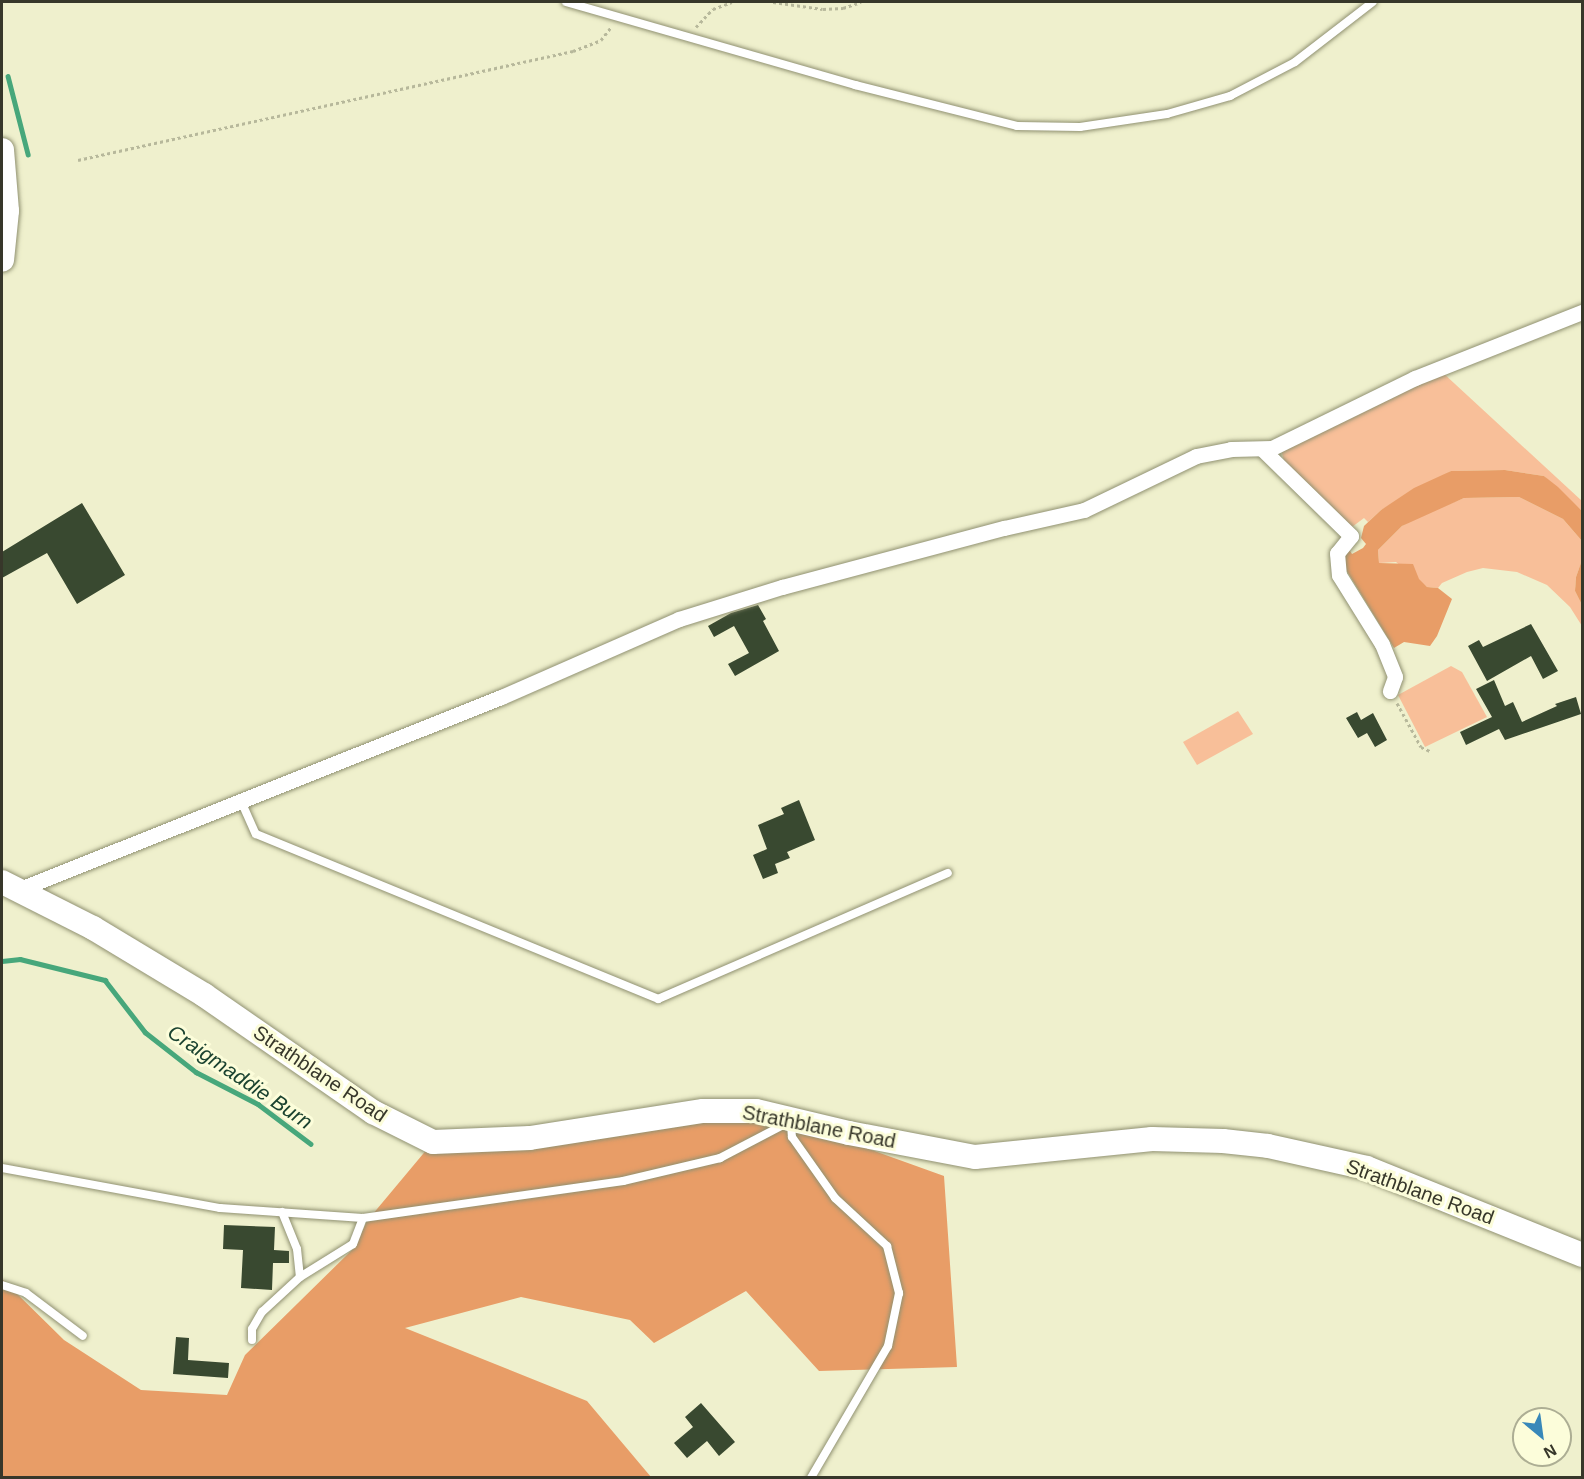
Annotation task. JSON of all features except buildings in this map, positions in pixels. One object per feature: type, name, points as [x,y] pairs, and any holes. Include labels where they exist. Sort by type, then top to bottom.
[{"type":"main road","points":[[2,150],[7,211],[2,260]]},
{"type":"main road","name":"Strathblane Road","points":[[8,886],[93,927],[204,995],[373,1112],[433,1142],[530,1138],[703,1111],[756,1111],[849,1133],[975,1157],[1152,1139],[1223,1141],[1268,1146],[1367,1168],[1582,1255]]},
{"type":"street","points":[[8,886],[242,801],[501,697],[679,619],[782,587],[1004,528],[1084,510],[1196,456],[1231,449],[1272,448],[1415,378],[1582,312]]},
{"type":"street","points":[[1263,450],[1351,536],[1337,553],[1339,575],[1382,644],[1395,676],[1390,691]]},
{"type":"lane","points":[[566,2],[855,85],[1017,126],[1080,127],[1167,114],[1230,96],[1294,62],[1373,2]]},
{"type":"lane","points":[[242,801],[256,834],[658,999],[948,873]]},
{"type":"lane","points":[[2,1168],[220,1208],[363,1218],[623,1181],[720,1158],[791,1121],[792,1137],[835,1198],[887,1246],[899,1293],[888,1346],[811,1478]]},
{"type":"lane","points":[[282,1212],[297,1249],[300,1277]]},
{"type":"lane","points":[[252,1340],[252,1329],[262,1312],[300,1277],[353,1244],[363,1218]]},
{"type":"lane","points":[[2,1285],[26,1293],[83,1336]]},
{"type":"path","points":[[690,37],[698,23],[713,9],[732,2]]},
{"type":"path","points":[[773,2],[823,9],[843,8],[861,2]]},
{"type":"path","points":[[78,160],[573,51],[601,39],[618,18]]},
{"type":"path","points":[[1390,691],[1421,747],[1430,751]]},
{"type":"shaded area","points":[[1442,372],[1582,501],[1582,511],[1544,476],[1505,470],[1451,471],[1381,510],[1368,522],[1364,518],[1352,527],[1284,461],[1282,453],[1284,449]]},
{"type":"shaded area","points":[[1505,470],[1544,476],[1558,487],[1582,511],[1582,541],[1563,519],[1519,497],[1464,498],[1402,526],[1378,550],[1379,563],[1413,564],[1419,579],[1427,587],[1438,588],[1452,599],[1437,636],[1430,646],[1404,642],[1394,648],[1345,568],[1344,555],[1348,548],[1352,554],[1363,548],[1366,544],[1361,538],[1364,526],[1381,510],[1414,488],[1451,471]]},
{"type":"shaded area","points":[[1519,497],[1563,519],[1582,541],[1582,560],[1576,577],[1575,591],[1582,605],[1582,626],[1570,607],[1547,585],[1517,572],[1483,568],[1442,583],[1438,588],[1427,587],[1396,562],[1379,563],[1378,550],[1402,526],[1420,516],[1464,498]]},
{"type":"shaded area","points":[[1582,560],[1582,605],[1575,591],[1576,577]]},
{"type":"shaded area","points":[[1451,666],[1462,672],[1487,717],[1425,747],[1398,695]]},
{"type":"shaded area","points":[[1238,711],[1253,734],[1197,765],[1183,742]]},
{"type":"shaded area","points":[[647,1118],[791,1121],[944,1176],[957,1367],[819,1371],[746,1291],[654,1343],[630,1320],[521,1297],[405,1328],[587,1401],[651,1477],[2,1477],[2,1279],[64,1340],[141,1390],[227,1395],[245,1355],[354,1248],[367,1221],[433,1142]]},
{"type":"waterway","points":[[8,76],[28,154]]},
{"type":"waterway","name":"Craigmaddie Burn","points":[[2,961],[20,959],[105,980],[145,1032],[196,1072],[258,1104],[311,1144]]}]
